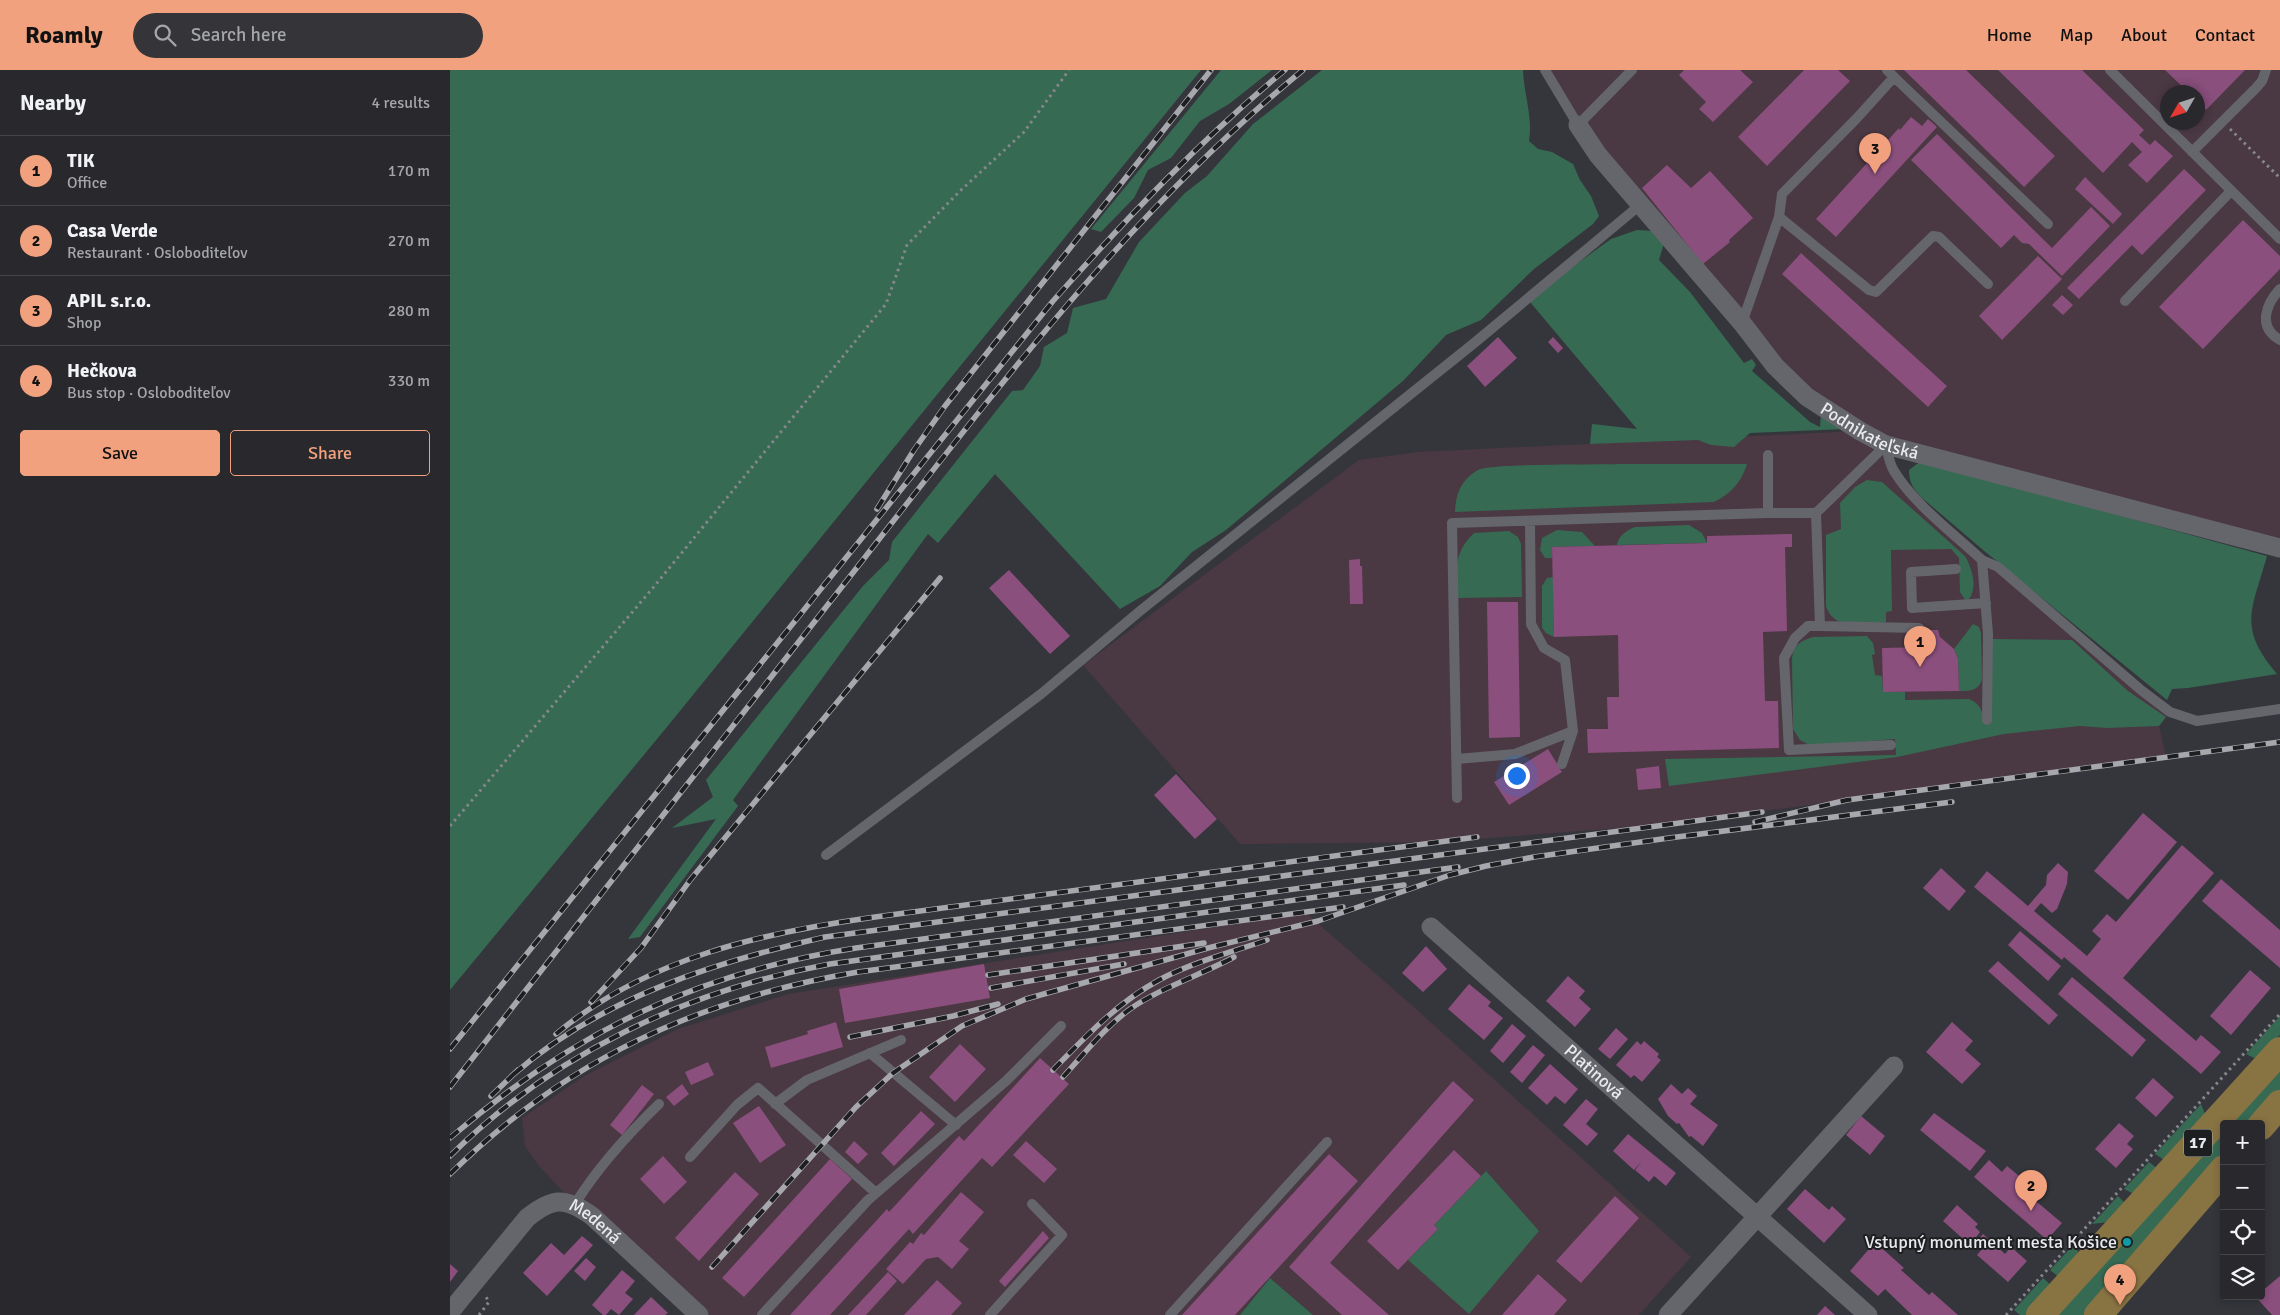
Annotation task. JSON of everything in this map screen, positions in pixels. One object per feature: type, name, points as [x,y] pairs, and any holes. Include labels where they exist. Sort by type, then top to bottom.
[{"type":"main road","name":"17","points":[[2040,1315],[2280,1052]]},
{"type":"main road","points":[[2265,1121],[2280,1104]]},
{"type":"main road","name":"17","points":[[2098,1315],[2220,1174]]},
{"type":"street","name":"Podnikateľská","points":[[1578,125],[1598,155],[1742,323],[1775,366],[1807,397],[1860,431],[1886,445],[2280,548]]},
{"type":"street","name":"Platinová","points":[[1431,927],[1868,1315]]},
{"type":"street","points":[[1668,1315],[1894,1066]]},
{"type":"street","name":"Medená","points":[[450,1312],[527,1218],[543,1206],[559,1202],[575,1204],[592,1216],[699,1315]]},
{"type":"lane","points":[[1546,70],[1578,125],[1632,70]]},
{"type":"lane","points":[[2110,70],[2280,239]]},
{"type":"lane","points":[[2192,152],[2256,88],[2262,81],[2266,70]]},
{"type":"lane","points":[[1742,323],[1779,217],[1782,194],[1857,118],[1891,74],[2048,224]]},
{"type":"lane","points":[[2125,301],[2231,191]]},
{"type":"lane","points":[[826,855],[1041,694],[1140,611],[1473,344],[1640,205]]},
{"type":"lane","points":[[1779,217],[1869,290],[1876,292],[1933,236],[1939,237],[1988,284]]},
{"type":"lane","points":[[2280,289],[2267,307],[2266,318],[2270,330],[2280,340]]},
{"type":"lane","points":[[1458,798],[1452,523],[1816,513],[1886,445]]},
{"type":"lane","points":[[1886,445],[1889,462],[1902,482],[1919,501],[1982,560],[1998,567],[2141,690],[2170,712],[2197,721],[2280,709]]},
{"type":"lane","points":[[1768,455],[1768,513]]},
{"type":"lane","points":[[1816,513],[1820,626]]},
{"type":"lane","points":[[1530,521],[1531,624],[1544,648],[1565,660],[1573,731],[1562,764]]},
{"type":"lane","points":[[1982,560],[1986,603],[1987,720]]},
{"type":"lane","points":[[1956,569],[1911,572],[1912,608],[1986,603]]},
{"type":"lane","points":[[1891,745],[1789,750],[1784,658],[1795,638],[1808,626],[1918,628]]},
{"type":"lane","points":[[1457,759],[1515,754],[1573,731]]},
{"type":"lane","points":[[762,1315],[876,1193],[1006,1081],[1061,1026]]},
{"type":"lane","points":[[775,1104],[807,1080],[900,1040]]},
{"type":"lane","points":[[870,1053],[956,1125]]},
{"type":"lane","points":[[690,1157],[737,1105],[758,1088],[876,1193]]},
{"type":"lane","points":[[575,1204],[585,1188],[636,1126],[660,1104]]},
{"type":"lane","points":[[1170,1315],[1327,1142]]},
{"type":"lane","points":[[990,1315],[1062,1235],[1032,1204]]},
{"type":"path","points":[[450,826],[652,589],[886,304],[907,245],[960,191],[1024,132],[1069,70]]},
{"type":"path","points":[[2222,122],[2280,178]]},
{"type":"path","points":[[2008,1314],[2280,1014]]},
{"type":"shaded area","points":[[1545,70],[2280,70],[2280,548],[1887,445],[1889,462],[1919,501],[2170,712],[2159,726],[2166,757],[1660,825],[1437,842],[1240,844],[1083,665],[1359,460],[1418,452],[1859,431],[1830,413],[1640,205]]},
{"type":"shaded area","points":[[1306,913],[1415,1008],[1691,1257],[1639,1315],[1313,1315],[1270,1278],[1240,1315],[699,1315],[575,1204],[539,1166],[525,1146],[522,1118],[586,1075],[678,1029],[788,994]]},
{"type":"green space","points":[[450,70],[1201,70],[671,722],[450,990]]},
{"type":"green space","points":[[1221,70],[1272,70],[1229,104],[1200,121],[1171,158],[1148,170],[1134,198],[1101,232],[1091,229]]},
{"type":"green space","points":[[1322,70],[1523,70],[1530,123],[1529,141],[1538,149],[1552,152],[1573,164],[1580,180],[1591,196],[1599,216],[1593,224],[1534,269],[1481,320],[1446,335],[1404,380],[1226,530],[1192,552],[1160,586],[1120,609],[995,474],[938,543],[928,534],[733,800],[738,806],[640,937],[628,939],[716,819],[672,828],[713,797],[706,780],[863,586],[889,560],[892,542],[1012,391],[1023,390],[1040,366],[1044,347],[1067,333],[1073,308],[1106,299],[1139,242],[1185,193],[1207,176],[1253,124]]},
{"type":"green space","points":[[1637,230],[1653,231],[1664,243],[1659,260],[1690,292],[1744,363],[1752,359],[1756,365],[1752,371],[1810,422],[1820,427],[1821,414],[1845,429],[1750,433],[1734,447],[1711,445],[1698,440],[1590,444],[1592,424],[1637,429],[1530,302],[1564,273],[1611,239]]},
{"type":"green space","points":[[1921,461],[2267,556],[2253,605],[2252,630],[2264,658],[2277,674],[2172,689],[2167,700],[1921,497],[1912,485],[1909,470]]},
{"type":"green space","points":[[1747,464],[1735,486],[1726,495],[1714,502],[1455,512],[1460,488],[1467,478],[1478,470],[1523,465]]},
{"type":"green space","points":[[1867,480],[1882,482],[1965,556],[1970,566],[1974,583],[1969,599],[1965,600],[1960,592],[1959,558],[1951,549],[1891,550],[1892,611],[1886,612],[1886,622],[1843,623],[1836,620],[1830,614],[1826,606],[1826,535],[1841,529],[1840,503],[1855,487]]},
{"type":"green space","points":[[1689,525],[1702,533],[1707,543],[1617,545],[1623,534],[1635,527]]},
{"type":"green space","points":[[1557,530],[1582,532],[1595,546],[1552,547],[1552,558],[1545,558],[1540,550],[1542,538]]},
{"type":"green space","points":[[1509,531],[1518,537],[1521,544],[1522,597],[1458,598],[1457,563],[1462,548],[1467,541],[1474,533]]},
{"type":"green space","points":[[1553,577],[1554,637],[1546,633],[1542,628],[1542,586],[1547,578]]},
{"type":"green space","points":[[1973,624],[1979,627],[1981,633],[1982,679],[1976,688],[1959,691],[1958,659],[1954,649]]},
{"type":"green space","points":[[1867,636],[1873,643],[1875,654],[1872,655],[1875,675],[1882,676],[1883,692],[1905,692],[1905,700],[1969,699],[1980,708],[1983,723],[1991,723],[1991,639],[2072,640],[2128,691],[2166,717],[2159,726],[2107,728],[2080,726],[2004,734],[1897,757],[1669,786],[1665,759],[1896,755],[1895,739],[1811,746],[1800,740],[1793,729],[1792,658],[1796,646],[1813,637]]},
{"type":"green space","points":[[2280,1016],[2280,1035],[2259,1057],[2254,1058],[2246,1054]]},
{"type":"green space","points":[[2280,1065],[2280,1090],[2254,1120],[2231,1120]]},
{"type":"green space","points":[[2201,1104],[2205,1114],[2166,1161],[2155,1154]]},
{"type":"green space","points":[[2220,1131],[2220,1160],[2084,1315],[2054,1315]]},
{"type":"green space","points":[[2149,1162],[2158,1169],[2134,1194],[2124,1189]]},
{"type":"green space","points":[[1486,1171],[1539,1231],[1469,1314],[1408,1260],[1438,1229],[1434,1225]]},
{"type":"green space","points":[[2118,1196],[2125,1203],[2109,1222],[2092,1224]]},
{"type":"green space","points":[[2077,1241],[2078,1255],[2060,1278],[2050,1270]]},
{"type":"green space","points":[[1270,1278],[1313,1315],[1240,1315]]},
{"type":"green space","points":[[2043,1278],[2052,1286],[2027,1315],[2020,1315],[2014,1310]]},
{"type":"building","points":[[1684,70],[1740,70],[1753,82],[1713,122],[1699,109],[1706,102],[1679,75]]},
{"type":"building","points":[[1804,70],[1838,70],[1850,81],[1767,166],[1738,137]]},
{"type":"building","points":[[1904,70],[1966,70],[2055,156],[2024,187]]},
{"type":"building","points":[[1998,70],[2082,70],[2144,130],[2139,135],[2150,145],[2155,140],[2173,156],[2147,183],[2128,165],[2142,152],[2132,142],[2103,173]]},
{"type":"building","points":[[2165,70],[2245,70],[2206,110],[2205,85],[2181,85]]},
{"type":"building","points":[[1911,117],[1922,126],[1928,119],[1937,127],[1836,237],[1816,219]]},
{"type":"building","points":[[1937,134],[2052,248],[2091,207],[2110,226],[2062,276],[2029,244],[2022,243],[2014,235],[2001,248],[1911,160]]},
{"type":"building","points":[[1667,165],[1691,188],[1710,171],[1753,218],[1729,240],[1730,242],[1703,264],[1642,188]]},
{"type":"building","points":[[2184,169],[2206,190],[2142,255],[2132,245],[2079,299],[2067,288]]},
{"type":"building","points":[[2085,177],[2122,214],[2113,224],[2075,189]]},
{"type":"building","points":[[2243,220],[2280,256],[2280,269],[2203,349],[2159,307]]},
{"type":"building","points":[[1801,253],[1947,386],[1928,407],[1782,274]]},
{"type":"building","points":[[2038,256],[2062,279],[2002,340],[1979,316]]},
{"type":"building","points":[[2062,295],[2073,305],[2063,315],[2052,305]]},
{"type":"building","points":[[1498,337],[1517,358],[1485,387],[1467,366]]},
{"type":"building","points":[[1553,337],[1563,348],[1558,353],[1548,342]]},
{"type":"building","points":[[1792,534],[1792,547],[1785,547],[1787,631],[1763,632],[1765,701],[1778,701],[1779,748],[1588,753],[1587,729],[1608,729],[1607,697],[1619,697],[1618,635],[1554,637],[1552,547],[1707,543],[1707,536]]},
{"type":"building","points":[[1360,559],[1360,566],[1362,566],[1363,604],[1350,604],[1349,560]]},
{"type":"building","points":[[1009,570],[1070,636],[1050,654],[989,588]]},
{"type":"building","points":[[1487,602],[1518,602],[1520,737],[1489,738]]},
{"type":"building","points":[[1926,630],[1938,630],[1940,637],[1954,649],[1958,659],[1959,691],[1883,692],[1882,648],[1926,647]]},
{"type":"building","points":[[1548,749],[1562,772],[1509,805],[1494,782]]},
{"type":"building","points":[[1659,766],[1661,788],[1638,790],[1636,769]]},
{"type":"building","points":[[1176,774],[1217,819],[1195,839],[1154,795]]},
{"type":"building","points":[[2143,813],[2177,842],[2128,900],[2094,871]]},
{"type":"building","points":[[2182,845],[2214,873],[2123,978],[2196,1041],[2201,1035],[2221,1052],[2201,1074],[2064,957],[2062,960],[1974,887],[1987,871],[2028,906],[2046,885],[2047,875],[2058,863],[2068,872],[2067,884],[2057,909],[2052,913],[2041,903],[2034,911],[2087,956],[2101,939],[2092,931],[2107,914],[2116,922]]},
{"type":"building","points":[[1941,868],[1966,891],[1949,911],[1923,888]]},
{"type":"building","points":[[2221,879],[2280,930],[2280,968],[2202,901]]},
{"type":"building","points":[[2020,931],[2061,966],[2048,981],[2008,945]]},
{"type":"building","points":[[1426,946],[1447,969],[1423,992],[1402,973]]},
{"type":"building","points":[[1998,961],[2058,1015],[2049,1025],[1988,971]]},
{"type":"building","points":[[984,964],[990,998],[845,1023],[839,989]]},
{"type":"building","points":[[2250,970],[2271,988],[2231,1035],[2210,1016]]},
{"type":"building","points":[[1568,976],[1585,991],[1579,998],[1591,1009],[1575,1027],[1546,1001]]},
{"type":"building","points":[[2072,977],[2146,1040],[2132,1057],[2058,994]]},
{"type":"building","points":[[1469,984],[1491,1002],[1488,1006],[1503,1018],[1484,1040],[1448,1009]]},
{"type":"building","points":[[836,1022],[843,1047],[771,1068],[765,1047],[808,1034],[807,1031]]},
{"type":"building","points":[[1952,1022],[1973,1041],[1965,1050],[1981,1064],[1962,1084],[1926,1052]]},
{"type":"building","points":[[1512,1024],[1526,1036],[1503,1063],[1490,1051]]},
{"type":"building","points":[[1616,1028],[1628,1039],[1610,1059],[1598,1049]]},
{"type":"building","points":[[1637,1041],[1641,1045],[1644,1041],[1659,1054],[1657,1057],[1661,1060],[1642,1082],[1634,1075],[1631,1078],[1616,1065]]},
{"type":"building","points":[[960,1044],[986,1069],[955,1102],[929,1077]]},
{"type":"building","points":[[1533,1045],[1545,1055],[1522,1083],[1510,1072]]},
{"type":"building","points":[[1040,1058],[1069,1084],[992,1167],[982,1158],[913,1234],[909,1229],[830,1315],[790,1315],[887,1209],[889,1212],[959,1136],[964,1141]]},
{"type":"building","points":[[708,1062],[714,1075],[691,1085],[685,1072]]},
{"type":"building","points":[[1550,1064],[1578,1089],[1565,1104],[1555,1096],[1547,1105],[1528,1088]]},
{"type":"building","points":[[2153,1078],[2174,1097],[2156,1117],[2135,1098]]},
{"type":"building","points":[[1453,1081],[1474,1100],[1330,1263],[1389,1315],[1342,1315],[1289,1267]]},
{"type":"building","points":[[682,1084],[689,1094],[674,1106],[666,1097]]},
{"type":"building","points":[[1671,1084],[1682,1094],[1688,1088],[1697,1096],[1690,1104],[1718,1125],[1703,1146],[1691,1136],[1689,1137],[1679,1123],[1677,1124],[1668,1116],[1658,1099]]},
{"type":"building","points":[[642,1085],[654,1094],[622,1135],[610,1125]]},
{"type":"building","points":[[1586,1099],[1598,1109],[1586,1124],[1598,1134],[1587,1146],[1563,1125]]},
{"type":"building","points":[[759,1106],[786,1145],[760,1163],[733,1123]]},
{"type":"building","points":[[921,1111],[935,1124],[894,1166],[881,1153]]},
{"type":"building","points":[[1934,1113],[1986,1151],[1970,1171],[1920,1130]]},
{"type":"building","points":[[1861,1116],[1885,1136],[1870,1155],[1846,1135]]},
{"type":"building","points":[[2119,1123],[2134,1136],[2127,1144],[2133,1149],[2116,1168],[2095,1149]]},
{"type":"building","points":[[1628,1134],[1676,1173],[1666,1186],[1654,1176],[1649,1182],[1635,1170],[1642,1161],[1634,1170],[1613,1151]]},
{"type":"building","points":[[854,1141],[868,1154],[858,1164],[845,1152]]},
{"type":"building","points":[[1026,1141],[1057,1169],[1044,1183],[1013,1155]]},
{"type":"building","points":[[1454,1150],[1481,1176],[1434,1225],[1438,1229],[1398,1270],[1367,1241]]},
{"type":"building","points":[[1329,1154],[1358,1181],[1235,1315],[1182,1315]]},
{"type":"building","points":[[663,1156],[687,1182],[664,1204],[640,1179]]},
{"type":"building","points":[[830,1159],[852,1179],[744,1297],[722,1278]]},
{"type":"building","points":[[1989,1160],[2002,1172],[2007,1166],[2036,1190],[2030,1196],[2062,1223],[2047,1240],[1974,1177]]},
{"type":"building","points":[[735,1172],[759,1194],[699,1261],[675,1238]]},
{"type":"building","points":[[1805,1189],[1829,1210],[1832,1206],[1846,1219],[1824,1243],[1787,1209]]},
{"type":"building","points":[[961,1192],[984,1212],[959,1241],[969,1249],[952,1269],[938,1257],[926,1259],[903,1284],[886,1269],[910,1242],[913,1244],[921,1233],[924,1235]]},
{"type":"building","points":[[1615,1196],[1639,1218],[1581,1283],[1556,1261]]},
{"type":"building","points":[[1957,1205],[1978,1224],[1975,1227],[1980,1232],[1970,1245],[1943,1221]]},
{"type":"building","points":[[1043,1231],[1049,1238],[1005,1287],[999,1281]]},
{"type":"building","points":[[1983,1234],[2005,1254],[2011,1247],[2027,1261],[2008,1282],[1977,1255],[1982,1249],[1975,1243]]},
{"type":"building","points":[[582,1236],[593,1245],[547,1296],[523,1273],[551,1243],[564,1255]]},
{"type":"building","points":[[1875,1242],[1904,1268],[1901,1270],[1929,1295],[1932,1292],[1958,1315],[1912,1315],[1885,1289],[1878,1296],[1850,1271]]},
{"type":"building","points":[[586,1258],[596,1267],[585,1281],[574,1271]]},
{"type":"building","points":[[450,1264],[458,1271],[450,1282]]},
{"type":"building","points":[[622,1270],[635,1281],[625,1293],[633,1299],[619,1315],[611,1309],[606,1315],[603,1315],[592,1305]]},
{"type":"building","points":[[888,1272],[897,1281],[866,1315],[848,1315]]},
{"type":"building","points":[[1538,1274],[1567,1300],[1554,1315],[1502,1315]]},
{"type":"building","points":[[2280,1276],[2280,1315],[2272,1315],[2259,1300],[2265,1300],[2265,1289]]},
{"type":"building","points":[[937,1280],[962,1303],[951,1315],[904,1315]]},
{"type":"building","points":[[651,1297],[668,1313],[665,1315],[634,1315]]},
{"type":"building","points":[[1825,1306],[1835,1315],[1817,1315]]},
{"type":"railway","points":[[877,509],[914,450],[945,406],[1211,70]]},
{"type":"railway","points":[[450,1049],[1053,301],[1108,240],[1193,152],[1285,70]]},
{"type":"railway","points":[[450,1087],[967,426],[1071,301],[1181,181],[1240,124],[1303,70]]},
{"type":"railway","points":[[591,1002],[641,948],[691,879],[940,578]]},
{"type":"railway","points":[[1755,822],[1847,800],[2280,742]]},
{"type":"railway","points":[[712,1267],[856,1107],[893,1073],[962,1026],[1026,999],[1208,948],[1318,921],[1450,875],[1486,866],[1534,857],[1669,838],[1952,802]]},
{"type":"railway","points":[[514,1074],[548,1047],[584,1024],[661,986],[742,958],[825,937],[1762,812]]},
{"type":"railway","points":[[556,1034],[591,1008],[628,986],[667,968],[707,953],[790,931],[875,917],[1477,837]]},
{"type":"railway","points":[[450,1138],[496,1101],[542,1068],[590,1038],[639,1013],[689,991],[742,973],[798,959],[856,948],[1458,867]]},
{"type":"railway","points":[[450,1156],[490,1120],[533,1087],[578,1057],[625,1032],[675,1009],[725,991],[777,976],[830,964],[1404,885]]},
{"type":"railway","points":[[450,1174],[494,1134],[540,1098],[588,1067],[638,1040],[689,1018],[743,999],[799,984],[858,972],[1343,907]]},
{"type":"railway","points":[[1053,1070],[1103,1021],[1144,989],[1185,968],[1267,940]]},
{"type":"railway","points":[[988,975],[1204,943]]},
{"type":"railway","points":[[1063,1077],[1103,1032],[1130,1009],[1155,994],[1234,957]]},
{"type":"railway","points":[[991,988],[1124,964]]},
{"type":"railway","points":[[850,1037],[953,1016],[998,1004]]},
{"type":"railway","points":[[491,1096],[518,1070]]},
{"type":"place","name":"APIL s.r.o.","points":[[1875,174]]},
{"type":"place","name":"TIK","points":[[1920,667]]},
{"type":"place","name":"Casa Verde","points":[[2031,1211]]},
{"type":"place","name":"Vstupný monument mesta Košice","points":[[2127,1242]]},
{"type":"place","name":"Hečkova","points":[[2120,1305]]}]
